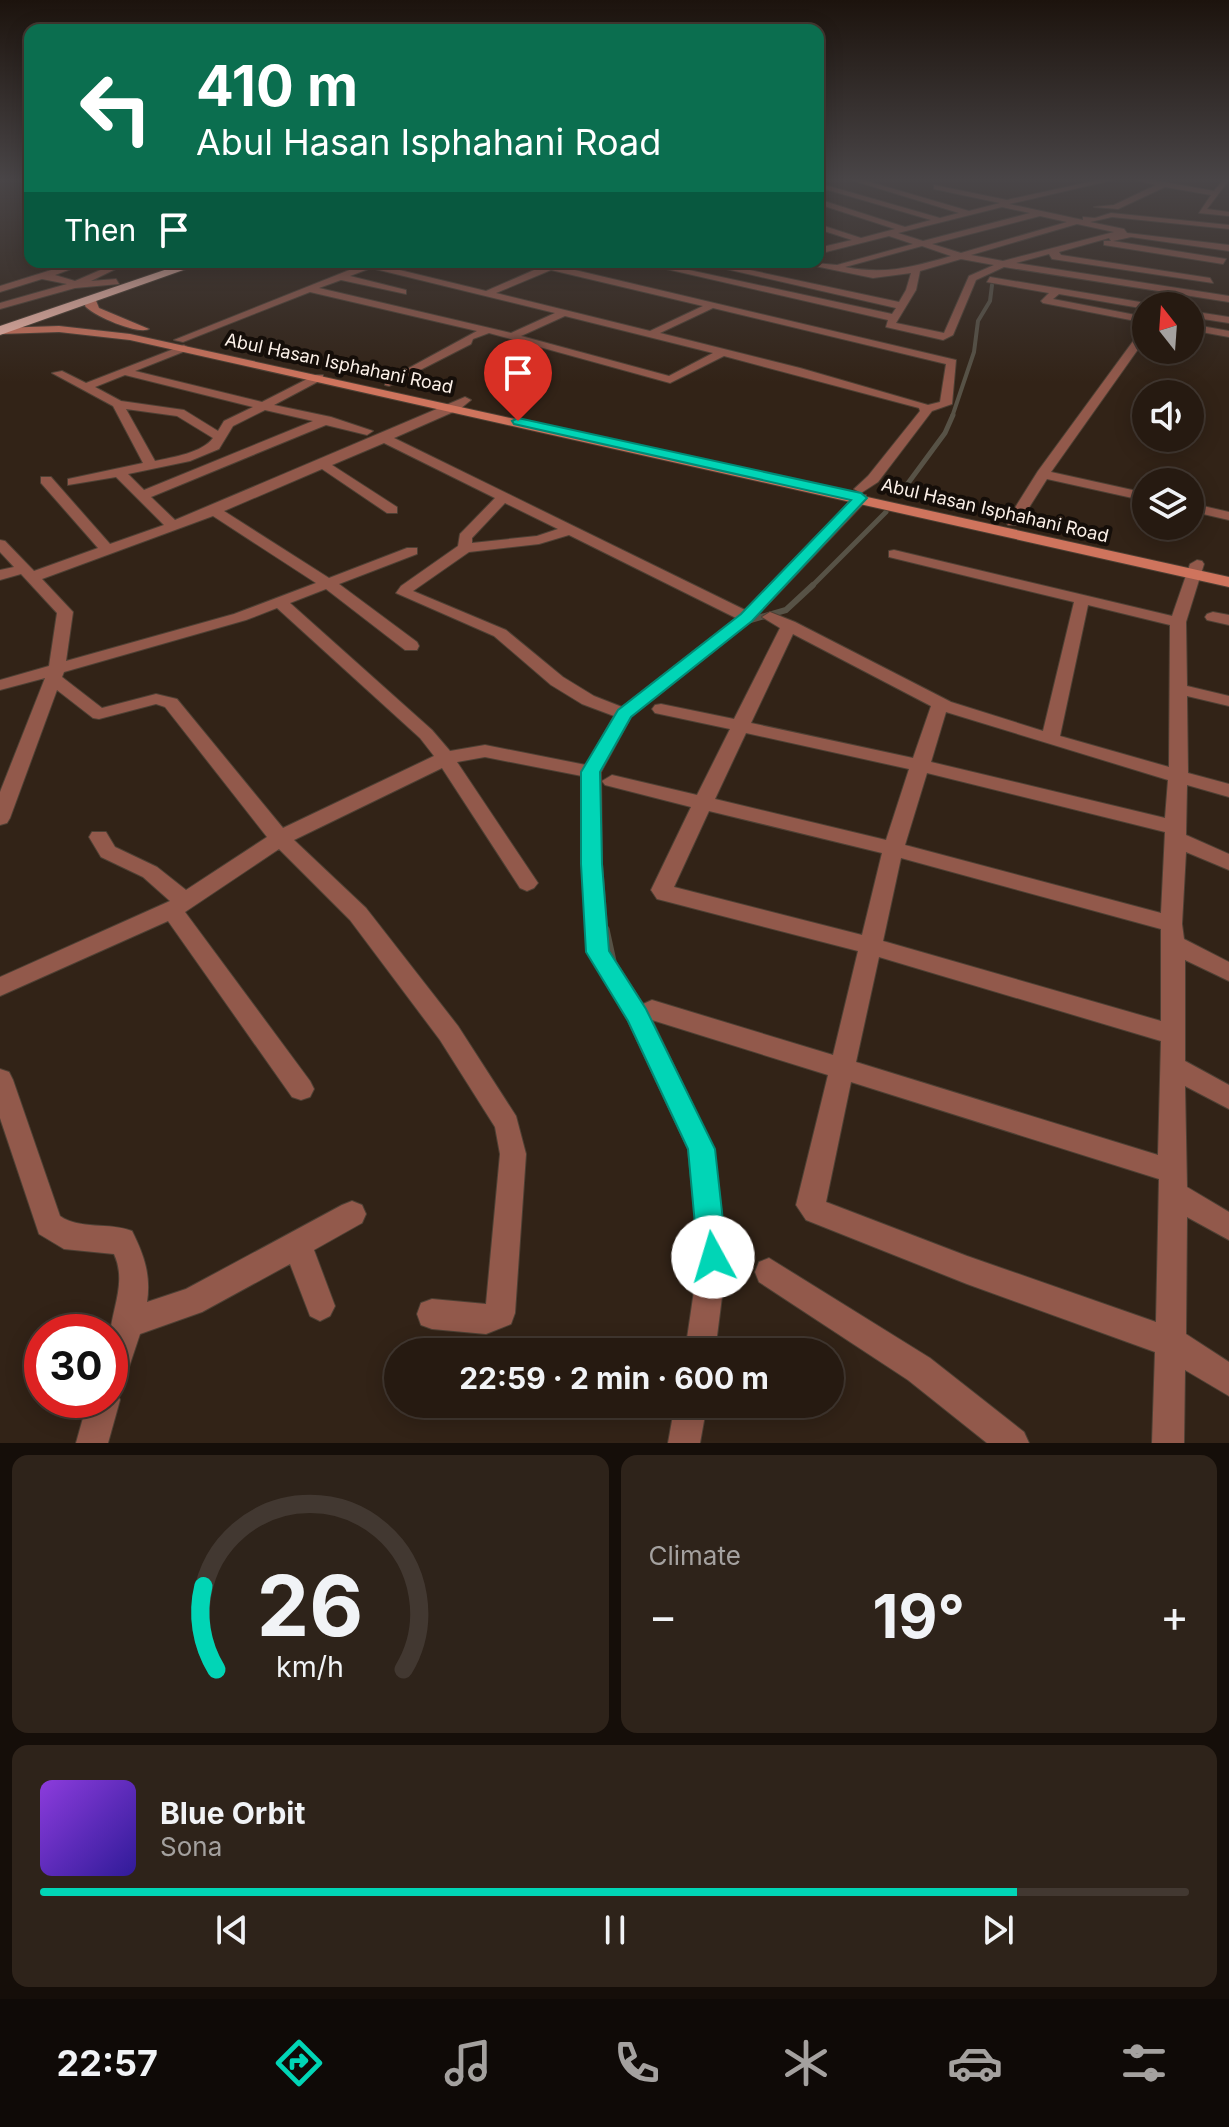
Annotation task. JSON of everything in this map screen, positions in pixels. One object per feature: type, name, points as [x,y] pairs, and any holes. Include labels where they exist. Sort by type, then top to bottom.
[{"type":"highway","points":[[0,322],[158,268]]},
{"type":"highway","points":[[0,331],[183,268]]},
{"type":"highway","points":[[0,314],[116,282]]},
{"type":"main road","name":"Abul Hasan Isphahani Road","points":[[91,300],[92,308],[181,344],[319,377],[460,404],[1195,569],[1229,571]]},
{"type":"main road","points":[[106,333],[127,324]]},
{"type":"main road","name":"Abul Hasan Isphahani Road","points":[[0,331],[45,328],[181,344],[389,383],[460,404]]},
{"type":"main road","name":"Abul Hasan Isphahani Road","points":[[861,493],[1013,522],[1195,569],[1229,582]]},
{"type":"street","points":[[824,257],[839,266],[909,247]]},
{"type":"street","points":[[933,247],[1012,266],[1177,292]]},
{"type":"street","points":[[824,264],[873,275],[916,269],[988,247]]},
{"type":"street","points":[[916,269],[911,290],[890,325],[946,336],[972,278],[1073,247]]},
{"type":"street","points":[[1012,266],[1082,247]]},
{"type":"street","points":[[1132,247],[1227,254]]},
{"type":"street","points":[[1195,247],[1227,254]]},
{"type":"street","points":[[1099,263],[1142,249]]},
{"type":"street","points":[[1149,271],[1167,252]]},
{"type":"street","points":[[1204,292],[1227,254]]},
{"type":"street","points":[[1052,256],[1210,281]]},
{"type":"street","points":[[0,289],[68,268]]},
{"type":"street","points":[[0,306],[74,285],[112,268]]},
{"type":"street","points":[[86,387],[364,268]]},
{"type":"street","points":[[389,268],[917,402],[927,409]]},
{"type":"street","points":[[486,294],[547,268]]},
{"type":"street","points":[[553,268],[952,362],[946,404],[927,409],[861,493],[747,617],[624,714],[591,772],[592,864],[598,952],[638,1016],[701,1149],[713,1257],[702,1338]]},
{"type":"street","points":[[667,268],[895,318]]},
{"type":"street","points":[[689,273],[697,268]]},
{"type":"street","points":[[728,268],[902,306]]},
{"type":"street","points":[[43,276],[65,279],[74,285],[116,282]]},
{"type":"street","points":[[341,277],[403,292]]},
{"type":"street","points":[[990,280],[1132,304]]},
{"type":"street","points":[[310,289],[512,336],[670,380],[723,352]]},
{"type":"street","points":[[1057,291],[1046,301],[1132,317]]},
{"type":"street","points":[[1204,296],[1229,301]]},
{"type":"street","points":[[651,334],[715,304]]},
{"type":"street","points":[[512,336],[564,313]]},
{"type":"street","points":[[1204,316],[1229,320]]},
{"type":"street","points":[[1204,330],[1229,334]]},
{"type":"street","points":[[389,383],[467,342],[474,334],[486,331]]},
{"type":"street","points":[[1013,522],[1043,474],[1132,350]]},
{"type":"street","points":[[125,372],[367,431]]},
{"type":"street","points":[[58,373],[118,404],[180,413],[220,437]]},
{"type":"street","points":[[73,482],[185,458],[215,446],[228,424],[319,377]]},
{"type":"street","points":[[118,404],[151,465]]},
{"type":"street","points":[[0,575],[28,573],[107,550],[214,511],[460,404]]},
{"type":"street","points":[[141,496],[327,420]]},
{"type":"street","points":[[384,438],[747,617]]},
{"type":"street","points":[[322,464],[392,510]]},
{"type":"street","points":[[118,471],[173,526]]},
{"type":"street","points":[[1043,474],[1132,494]]},
{"type":"street","points":[[46,480],[107,550]]},
{"type":"street","points":[[465,548],[465,537],[503,497]]},
{"type":"street","points":[[1204,510],[1229,516]]},
{"type":"street","points":[[214,511],[327,583],[411,646]]},
{"type":"street","points":[[569,530],[539,540],[465,548],[404,593],[500,633],[557,681],[588,700],[624,714]]},
{"type":"street","points":[[0,544],[65,612],[55,673],[0,818]]},
{"type":"street","points":[[0,685],[55,673],[240,617],[412,551]]},
{"type":"street","points":[[894,554],[1178,622]]},
{"type":"street","points":[[1168,1443],[1178,622],[1195,569]]},
{"type":"street","points":[[1051,737],[1082,599]]},
{"type":"street","points":[[279,602],[426,734],[446,758],[527,883]]},
{"type":"street","points":[[770,617],[940,704],[1229,791]]},
{"type":"street","points":[[789,625],[662,890],[870,946],[1171,1034]]},
{"type":"street","points":[[55,673],[99,714],[156,699],[171,703],[280,838],[358,914],[449,1033],[507,1124],[513,1154],[500,1313],[486,1319],[432,1314]]},
{"type":"street","points":[[1178,689],[1229,701]]},
{"type":"street","points":[[940,704],[893,849],[810,1205],[816,1211],[967,1270],[1170,1342],[1229,1380]]},
{"type":"street","points":[[661,709],[919,765],[1176,833],[1229,863]]},
{"type":"street","points":[[0,987],[178,906],[280,838],[446,758],[485,751],[591,772]]},
{"type":"street","points":[[612,781],[893,849],[1173,934],[1229,972]]},
{"type":"street","points":[[99,837],[108,852],[150,872],[178,906],[301,1089]]},
{"type":"street","points":[[652,1010],[841,1069],[1172,1182],[1229,1227]]},
{"type":"street","points":[[1172,1066],[1229,1098]]},
{"type":"street","points":[[0,1080],[49,1225],[64,1235],[122,1241],[130,1253],[134,1270],[128,1317]]},
{"type":"street","points":[[128,1323],[192,1302],[352,1214]]},
{"type":"street","points":[[297,1244],[320,1306]]},
{"type":"street","points":[[769,1272],[919,1369],[1013,1443]]},
{"type":"street","points":[[92,1443],[99,1418]]},
{"type":"street","points":[[684,1443],[688,1418]]},
{"type":"waterway","points":[[952,417],[974,352],[978,321],[990,301],[992,285]]},
{"type":"waterway","points":[[903,490],[945,433],[953,415]]},
{"type":"waterway","points":[[813,585],[886,512]]},
{"type":"waterway","points":[[747,621],[786,610],[813,585]]},
{"type":"waterway","points":[[606,929],[613,961]]},
{"type":"route","points":[[518,421],[861,498],[747,617],[624,714],[591,772],[592,864],[598,952],[638,1016],[701,1149],[713,1257]]}]
